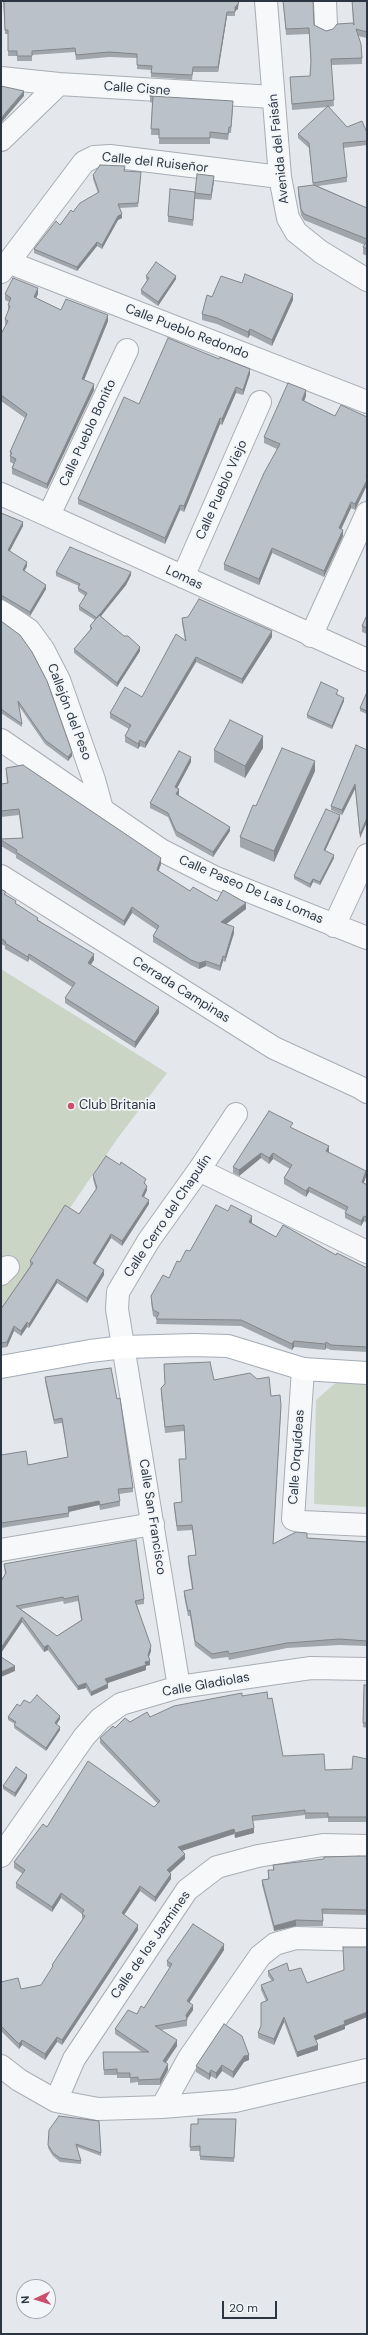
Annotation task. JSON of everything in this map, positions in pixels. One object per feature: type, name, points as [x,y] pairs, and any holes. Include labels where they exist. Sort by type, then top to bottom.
[{"type":"main road","points":[[1,1367],[124,1347],[228,1346],[303,1369],[367,1373]]},
{"type":"street","name":"Avenida del Faisán","points":[[266,1],[280,177],[284,204],[288,218],[296,232],[321,252],[367,280]]},
{"type":"street","points":[[325,1],[326,25]]},
{"type":"street","name":"Calle Cisne","points":[[1,78],[59,84],[273,97]]},
{"type":"street","points":[[1,140],[59,84]]},
{"type":"street","name":"Calle del Ruiseñor","points":[[4,267],[84,162],[94,157],[110,156],[280,177]]},
{"type":"street","name":"Calle Pueblo Redondo","points":[[4,267],[367,402]]},
{"type":"street","name":"Calle Pueblo Bonito","points":[[49,515],[127,350]]},
{"type":"street","name":"Calle Pueblo Viejo","points":[[183,577],[260,402]]},
{"type":"street","name":"Lomas","points":[[1,494],[311,636],[367,660]]},
{"type":"street","points":[[311,636],[367,513]]},
{"type":"street","name":"Callejón del Peso","points":[[1,611],[29,630],[43,649],[59,680],[94,780],[102,809]]},
{"type":"street","name":"Calle Paseo De Las Lomas","points":[[1,740],[161,850],[216,878],[367,938]]},
{"type":"street","points":[[334,926],[367,855]]},
{"type":"street","name":"Cerrada Campinas","points":[[1,876],[274,1048],[367,1092]]},
{"type":"street","name":"Calle Cerro del Chapulín","points":[[124,1347],[117,1309],[118,1292],[149,1240],[200,1170],[236,1114]]},
{"type":"street","points":[[200,1170],[367,1252]]},
{"type":"street","name":"Calle San Francisco","points":[[124,1347],[179,1687]]},
{"type":"street","name":"Calle Orquídeas","points":[[303,1369],[293,1519],[302,1522],[367,1525]]},
{"type":"street","points":[[1,1550],[153,1524]]},
{"type":"street","name":"Calle Gladiolas","points":[[1,1856],[84,1737],[100,1719],[121,1704],[179,1687],[312,1668],[367,1669]]},
{"type":"street","name":"Calle de los Jazmines","points":[[56,2101],[74,2059],[187,1890],[217,1867],[258,1856],[323,1845],[367,1846]]},
{"type":"street","points":[[162,2107],[189,2058],[260,1956],[274,1944],[296,1938],[367,1940]]},
{"type":"street","points":[[1,2066],[19,2080],[56,2101],[98,2109],[162,2107],[235,2101],[367,2070]]},
{"type":"green space","name":"Club Britania","points":[[1,969],[167,1073],[117,1139],[1,1309]]},
{"type":"green space","points":[[340,1379],[367,1382],[367,1507],[314,1504],[316,1400]]},
{"type":"building","points":[[4,1],[239,1],[235,7],[235,12],[227,12],[218,67],[193,67],[192,75],[151,73],[152,66],[137,65],[137,54],[109,52],[76,55],[75,48],[32,51],[32,56],[17,56],[17,51],[8,51],[8,30],[5,30]]},
{"type":"building","points":[[283,1],[313,1],[314,25],[326,31],[333,29],[337,24],[353,23],[354,25],[352,1],[367,1],[367,32],[356,29],[361,44],[362,58],[331,59],[334,100],[292,104],[290,77],[310,76],[311,61],[309,28],[286,29]]},
{"type":"building","points":[[1,86],[24,91],[1,118]]},
{"type":"building","points":[[153,96],[233,101],[231,127],[229,127],[228,134],[210,132],[210,138],[159,138],[159,129],[151,129]]},
{"type":"building","points":[[328,106],[347,127],[362,121],[367,133],[367,141],[343,143],[347,177],[313,183],[309,143],[298,134]]},
{"type":"building","points":[[100,165],[125,166],[124,171],[141,172],[138,203],[118,204],[122,214],[118,216],[102,245],[97,242],[77,267],[34,249],[56,221],[60,225],[71,210],[73,212],[80,203],[99,192],[93,175]]},
{"type":"building","points":[[197,174],[214,176],[211,195],[195,193]]},
{"type":"building","points":[[314,185],[367,208],[367,239],[304,214],[301,209],[298,187]]},
{"type":"building","points":[[170,189],[195,192],[193,220],[168,216]]},
{"type":"building","points":[[367,241],[367,249],[363,247]]},
{"type":"building","points":[[156,262],[176,276],[158,302],[141,290],[149,278],[146,276]]},
{"type":"building","points":[[245,274],[293,294],[272,340],[250,329],[248,332],[217,318],[202,314],[207,295],[212,297],[221,276],[242,283]]},
{"type":"building","points":[[13,278],[38,288],[34,297],[61,310],[66,299],[108,315],[82,379],[94,384],[47,484],[12,468],[16,459],[10,456],[12,453],[10,452],[27,414],[1,395],[1,334],[8,321],[5,319],[10,306],[8,305],[11,298],[5,294]]},
{"type":"building","points":[[168,338],[219,359],[220,357],[250,369],[243,390],[236,387],[222,419],[220,418],[184,506],[180,505],[165,538],[78,499],[124,397],[139,404]]},
{"type":"building","points":[[288,383],[306,390],[302,400],[335,416],[341,405],[367,417],[367,480],[355,504],[351,502],[339,528],[343,530],[324,571],[272,548],[259,579],[224,564],[264,473],[280,444],[264,437]]},
{"type":"building","points":[[1,513],[23,522],[8,550],[27,562],[23,570],[46,585],[30,612],[1,595]]},
{"type":"building","points":[[70,547],[131,572],[126,581],[97,618],[79,606],[87,593],[78,588],[80,584],[56,572]]},
{"type":"building","points":[[199,599],[272,631],[242,679],[196,657],[145,743],[140,740],[138,744],[125,736],[131,725],[110,713],[125,687],[142,697],[176,634],[186,641],[182,618],[188,617]]},
{"type":"building","points":[[99,615],[124,636],[128,636],[140,647],[117,683],[74,649],[92,628],[90,626]]},
{"type":"building","points":[[367,615],[367,628],[362,626]]},
{"type":"building","points":[[1,621],[20,635],[32,652],[47,681],[72,752],[68,757],[45,740],[18,701],[22,724],[1,709]]},
{"type":"building","points":[[321,682],[338,690],[336,694],[344,698],[332,726],[307,715]]},
{"type":"building","points":[[367,692],[367,711],[360,708]]},
{"type":"building","points":[[230,720],[263,736],[245,766],[214,750]]},
{"type":"building","points":[[356,745],[367,750],[367,818],[360,834],[355,784],[342,810],[331,806]]},
{"type":"building","points":[[282,748],[315,761],[274,851],[240,837],[253,805],[256,806]]},
{"type":"building","points":[[179,751],[191,757],[175,787],[179,789],[176,794],[230,827],[213,852],[176,831],[168,813],[150,803]]},
{"type":"building","points":[[23,765],[161,858],[157,870],[190,891],[193,887],[217,901],[223,890],[246,903],[221,922],[234,927],[225,957],[223,956],[220,966],[206,961],[199,963],[191,960],[153,936],[159,926],[132,907],[124,921],[16,852],[17,850],[1,840],[23,838],[19,809],[1,811],[1,784],[8,783],[6,768]]},
{"type":"building","points":[[326,809],[340,815],[324,850],[334,855],[320,882],[313,879],[310,884],[294,876]]},
{"type":"building","points":[[1,889],[6,892],[4,894],[16,901],[15,903],[38,918],[37,920],[94,954],[88,963],[159,1007],[135,1042],[65,998],[75,983],[29,954],[28,957],[5,943],[6,942],[1,938]]},
{"type":"building","points":[[269,1111],[293,1123],[290,1127],[329,1146],[326,1151],[366,1171],[362,1182],[367,1185],[367,1217],[364,1216],[361,1221],[345,1213],[348,1207],[309,1187],[306,1191],[284,1178],[292,1165],[273,1153],[269,1158],[261,1153],[239,1170],[233,1167]]},
{"type":"building","points":[[106,1156],[120,1165],[121,1162],[146,1179],[144,1183],[147,1186],[142,1196],[149,1200],[122,1241],[111,1234],[93,1263],[104,1270],[87,1298],[57,1279],[29,1324],[27,1322],[21,1331],[14,1326],[7,1342],[1,1343],[1,1309],[33,1263],[30,1261],[65,1205],[79,1214],[97,1188],[93,1175]]},
{"type":"building","points":[[216,1205],[228,1211],[231,1205],[252,1216],[249,1222],[276,1237],[283,1225],[336,1255],[337,1253],[367,1268],[367,1347],[331,1345],[326,1342],[325,1344],[294,1341],[292,1344],[241,1320],[156,1319],[159,1313],[153,1310],[151,1296],[163,1275],[169,1278],[177,1261],[180,1262],[186,1250],[190,1251]]},
{"type":"building","points":[[210,1362],[214,1380],[250,1373],[257,1379],[269,1377],[271,1396],[280,1395],[281,1405],[273,1544],[296,1532],[307,1533],[307,1538],[367,1542],[367,1641],[339,1639],[287,1643],[229,1654],[228,1651],[212,1654],[195,1641],[190,1610],[188,1611],[184,1591],[193,1589],[188,1556],[196,1555],[192,1525],[177,1526],[174,1503],[182,1502],[179,1459],[186,1459],[184,1425],[165,1427],[161,1388],[165,1384],[164,1364]]},
{"type":"building","points":[[111,1368],[117,1399],[120,1398],[133,1488],[118,1489],[120,1501],[100,1505],[99,1501],[68,1507],[69,1513],[1,1523],[1,1455],[26,1451],[28,1465],[68,1457],[62,1418],[54,1420],[45,1377]]},
{"type":"building","points":[[136,1540],[144,1599],[135,1601],[151,1646],[148,1655],[150,1661],[145,1662],[146,1665],[105,1679],[108,1684],[91,1692],[86,1683],[78,1686],[48,1645],[44,1647],[22,1617],[1,1648],[1,1581],[6,1573],[4,1564]],"holes":[[[78,1596],[82,1620],[57,1636],[16,1606],[63,1597],[64,1599]]]},
{"type":"building","points":[[1,1657],[15,1666],[1,1672]]},
{"type":"building","points":[[364,1685],[367,1685],[367,1723],[363,1723]]},
{"type":"building","points":[[267,1692],[268,1699],[272,1698],[283,1756],[324,1754],[325,1770],[352,1769],[353,1756],[367,1759],[367,1817],[328,1817],[328,1813],[305,1813],[305,1810],[252,1816],[254,1828],[235,1833],[234,1829],[178,1847],[185,1854],[167,1870],[171,1874],[155,1897],[140,1886],[122,1913],[138,1925],[62,2040],[57,2037],[45,2054],[22,2040],[19,2044],[1,2026],[1,1982],[18,1978],[21,1989],[41,1985],[53,1966],[52,1965],[85,1916],[82,1914],[84,1910],[61,1893],[52,1907],[16,1883],[25,1870],[14,1862],[43,1824],[47,1827],[88,1761],[154,1807],[160,1801],[100,1738],[113,1726],[115,1728],[125,1718],[130,1722],[147,1712],[150,1717],[174,1706],[242,1693],[242,1696]]},
{"type":"building","points":[[37,1695],[60,1716],[55,1723],[60,1727],[46,1748],[14,1725],[16,1722],[8,1717],[17,1704],[20,1706],[24,1700],[30,1703]]},
{"type":"building","points":[[16,1767],[27,1775],[15,1793],[3,1786]]},
{"type":"building","points":[[367,1856],[367,1910],[322,1909],[323,1921],[296,1920],[274,1926],[262,1880],[269,1879],[268,1870],[274,1870],[273,1865],[324,1859],[324,1857]]},
{"type":"building","points":[[193,1924],[224,1944],[187,2001],[193,2005],[186,2015],[187,2020],[155,2026],[177,2040],[163,2061],[168,2064],[160,2079],[138,2080],[138,2077],[130,2078],[130,2073],[117,2073],[117,2069],[104,2070],[103,2052],[149,2052],[115,2029],[128,2010],[137,2014],[141,2006],[144,2008],[172,1964],[167,1961]]},
{"type":"building","points":[[343,1947],[367,1947],[367,2012],[344,2021],[345,2024],[314,2036],[318,2045],[297,2052],[284,2017],[274,2039],[258,2033],[261,2026],[261,2003],[268,2000],[261,1985],[274,1980],[268,1971],[287,1963],[289,1971],[301,1968],[307,1983],[344,1970]]},
{"type":"building","points":[[224,2024],[242,2036],[249,2055],[244,2056],[233,2072],[222,2065],[216,2073],[211,2070],[209,2074],[196,2066]]},
{"type":"building","points":[[59,2116],[99,2121],[101,2153],[76,2144],[81,2161],[60,2158],[53,2153],[48,2145],[49,2130]]},
{"type":"building","points":[[198,2119],[236,2119],[234,2158],[200,2156],[200,2146],[190,2147],[191,2124],[198,2124]]},
{"type":"place","name":"Club Britania","points":[[71,1106]]}]
